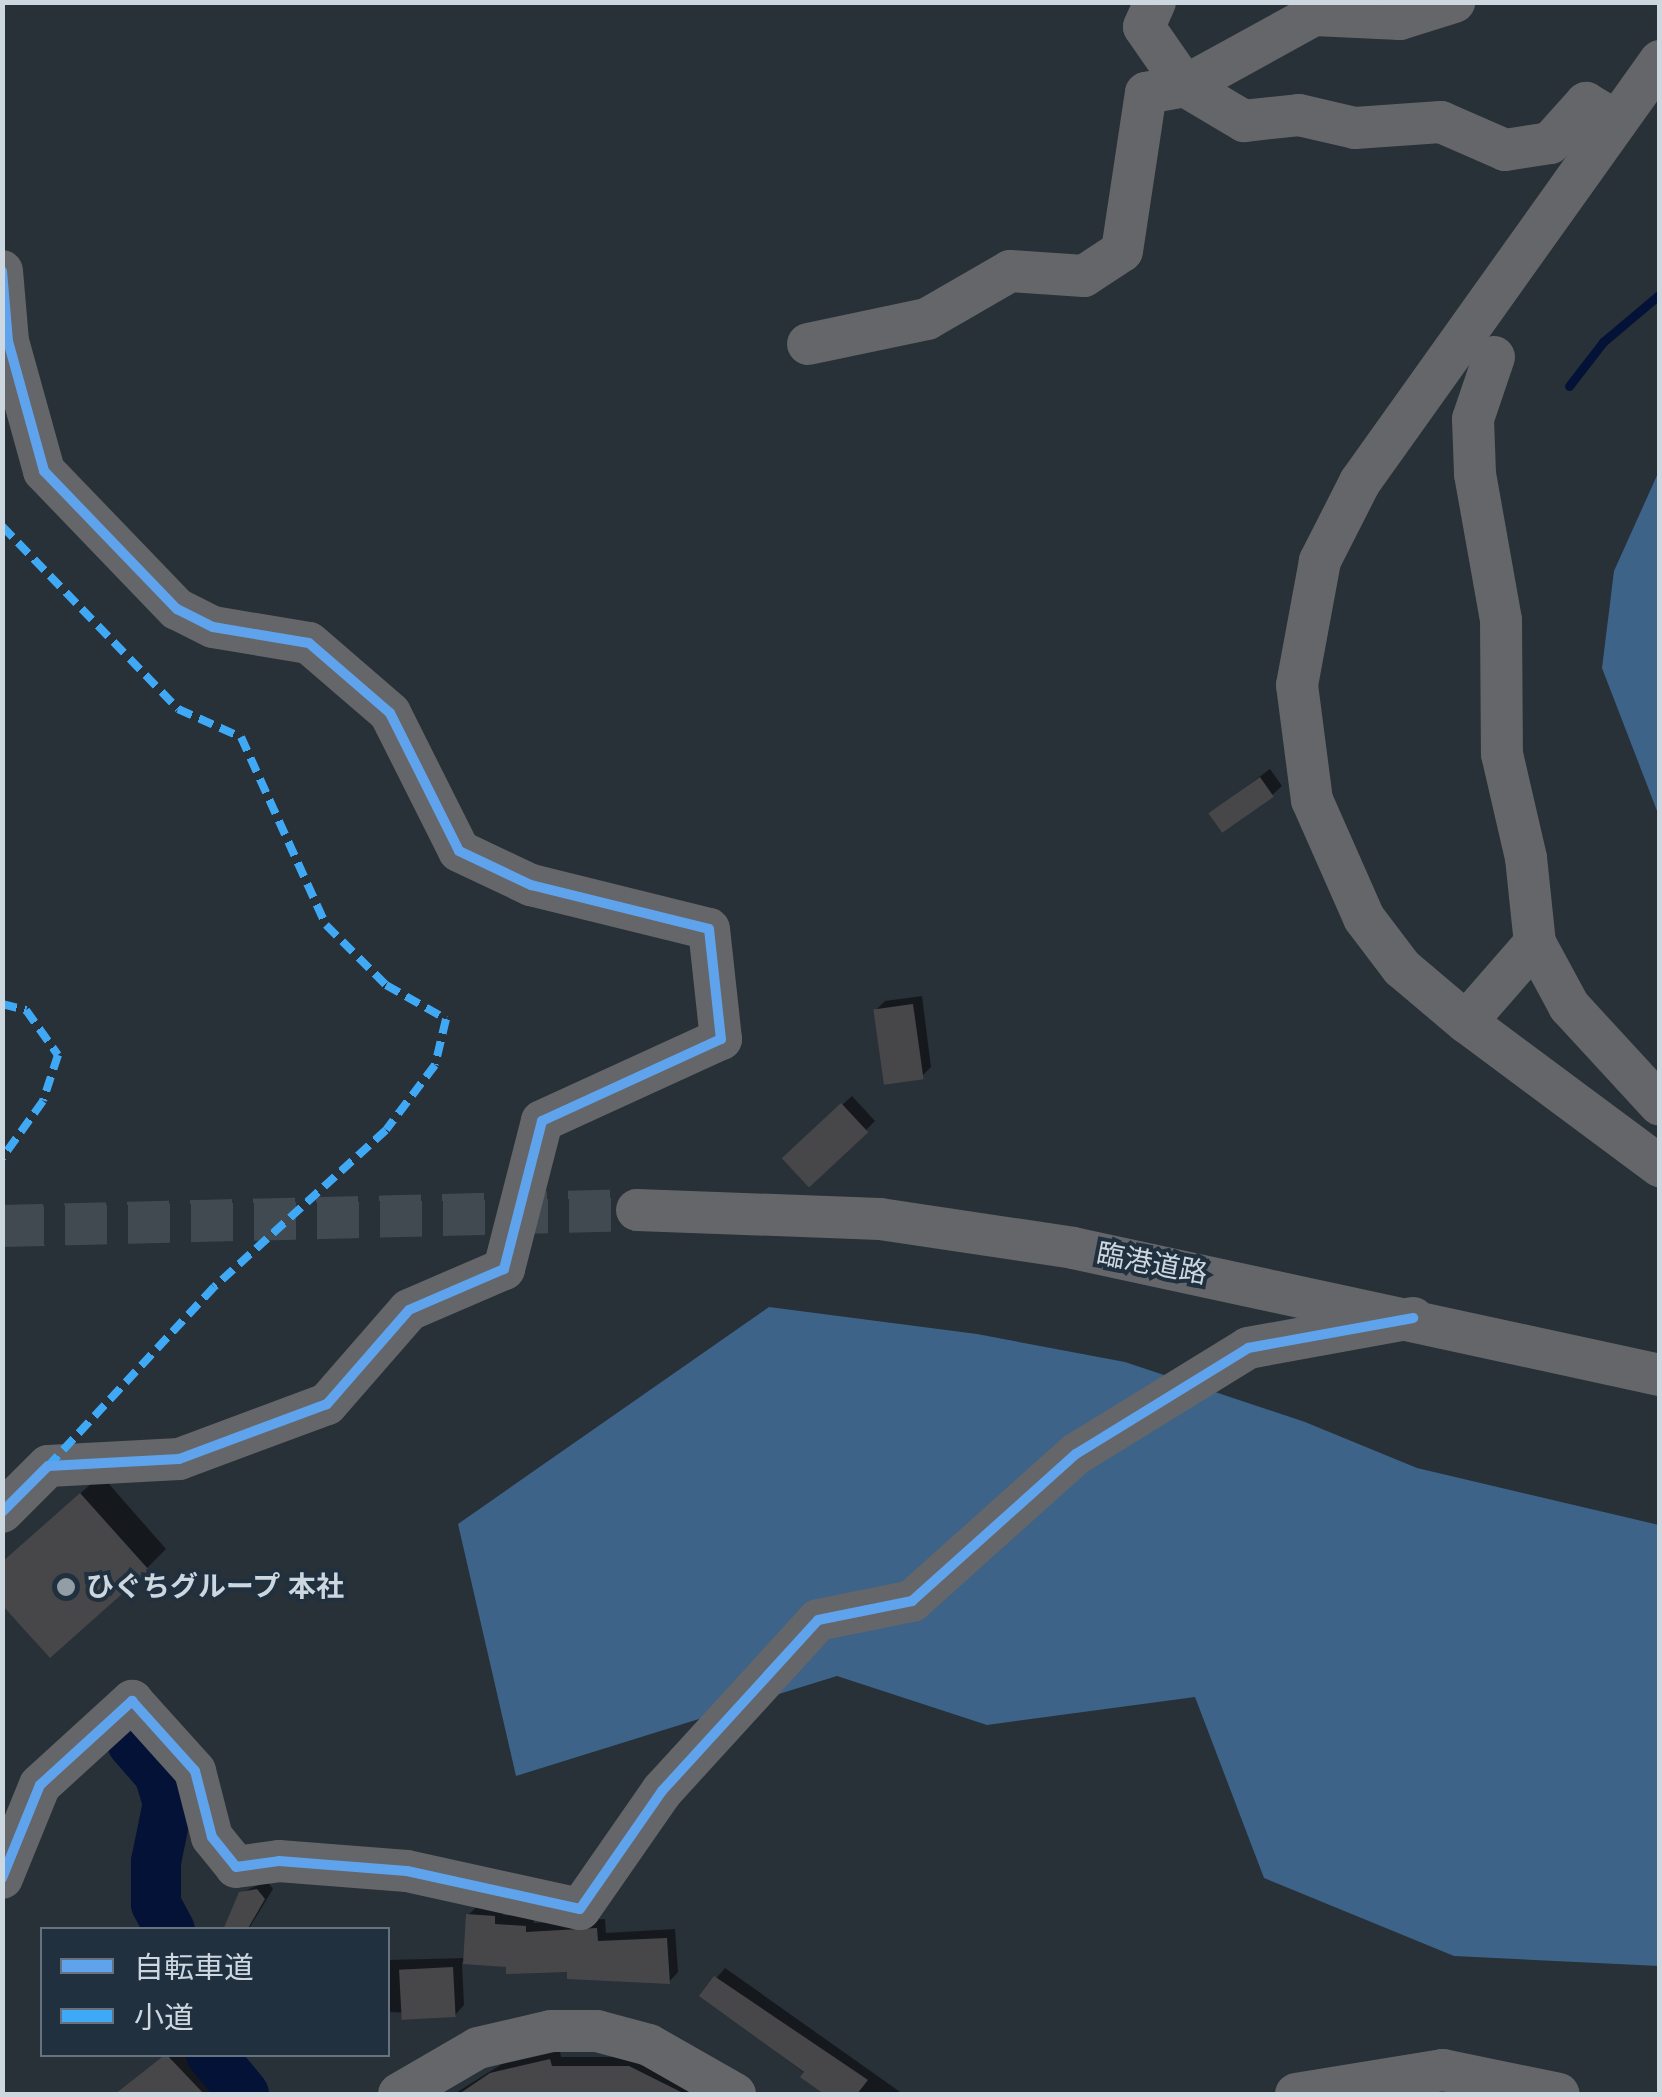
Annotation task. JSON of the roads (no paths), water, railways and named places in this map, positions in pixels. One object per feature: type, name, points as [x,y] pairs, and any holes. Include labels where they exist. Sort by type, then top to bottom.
[{"type":"street","points":[[1155,2],[1144,27],[1185,86],[1244,122],[1299,116],[1355,128],[1441,122],[1505,150],[1550,143],[1586,104],[1616,121]]},
{"type":"street","points":[[808,344],[927,319],[1010,271],[1084,276],[1122,251],[1146,94],[1185,86],[1314,15],[1400,18],[1454,2]]},
{"type":"street","points":[[1660,61],[1360,482],[1320,561],[1305,622],[1297,685],[1312,800],[1331,854],[1364,918],[1402,968],[1466,1022],[1660,1166]]},
{"type":"street","points":[[2,271],[8,341],[44,471],[177,609],[213,627],[309,643],[390,713],[459,851],[531,885],[709,930],[721,1039],[542,1121],[504,1269],[409,1310],[327,1404],[179,1460],[48,1466],[2,1512]]},
{"type":"street","points":[[1494,358],[1473,419],[1475,474],[1500,620],[1502,754],[1526,858],[1535,943],[1569,1006],[1660,1105]]},
{"type":"street","points":[[1466,1022],[1535,943]]},
{"type":"street","name":"臨港道路","points":[[637,1210],[880,1220],[1073,1248],[1414,1318],[1660,1375]]},
{"type":"street","points":[[132,1701],[194,1771],[212,1836],[236,1867],[278,1861],[407,1871],[580,1909],[662,1791],[818,1620],[912,1601],[1076,1454],[1248,1348],[1414,1318]]},
{"type":"street","points":[[2,1809],[33,1752],[132,1701]]},
{"type":"street","points":[[2,1878],[40,1785],[132,1701]]},
{"type":"street","points":[[399,2094],[478,2048],[551,2030],[597,2031],[649,2044],[735,2094]]},
{"type":"street","points":[[1296,2094],[1443,2070],[1559,2094]]},
{"type":"waterway","points":[[1569,386],[1603,342],[1660,294]]},
{"type":"waterway","points":[[132,1743],[159,1774],[168,1803],[156,1862],[156,1904],[168,1927]]},
{"type":"waterway","points":[[213,2057],[244,2094]]},
{"type":"tunnel","points":[[2,1226],[637,1210]]},
{"type":"place","name":"ひぐちグループ 本社","points":[[66,1587]]}]
